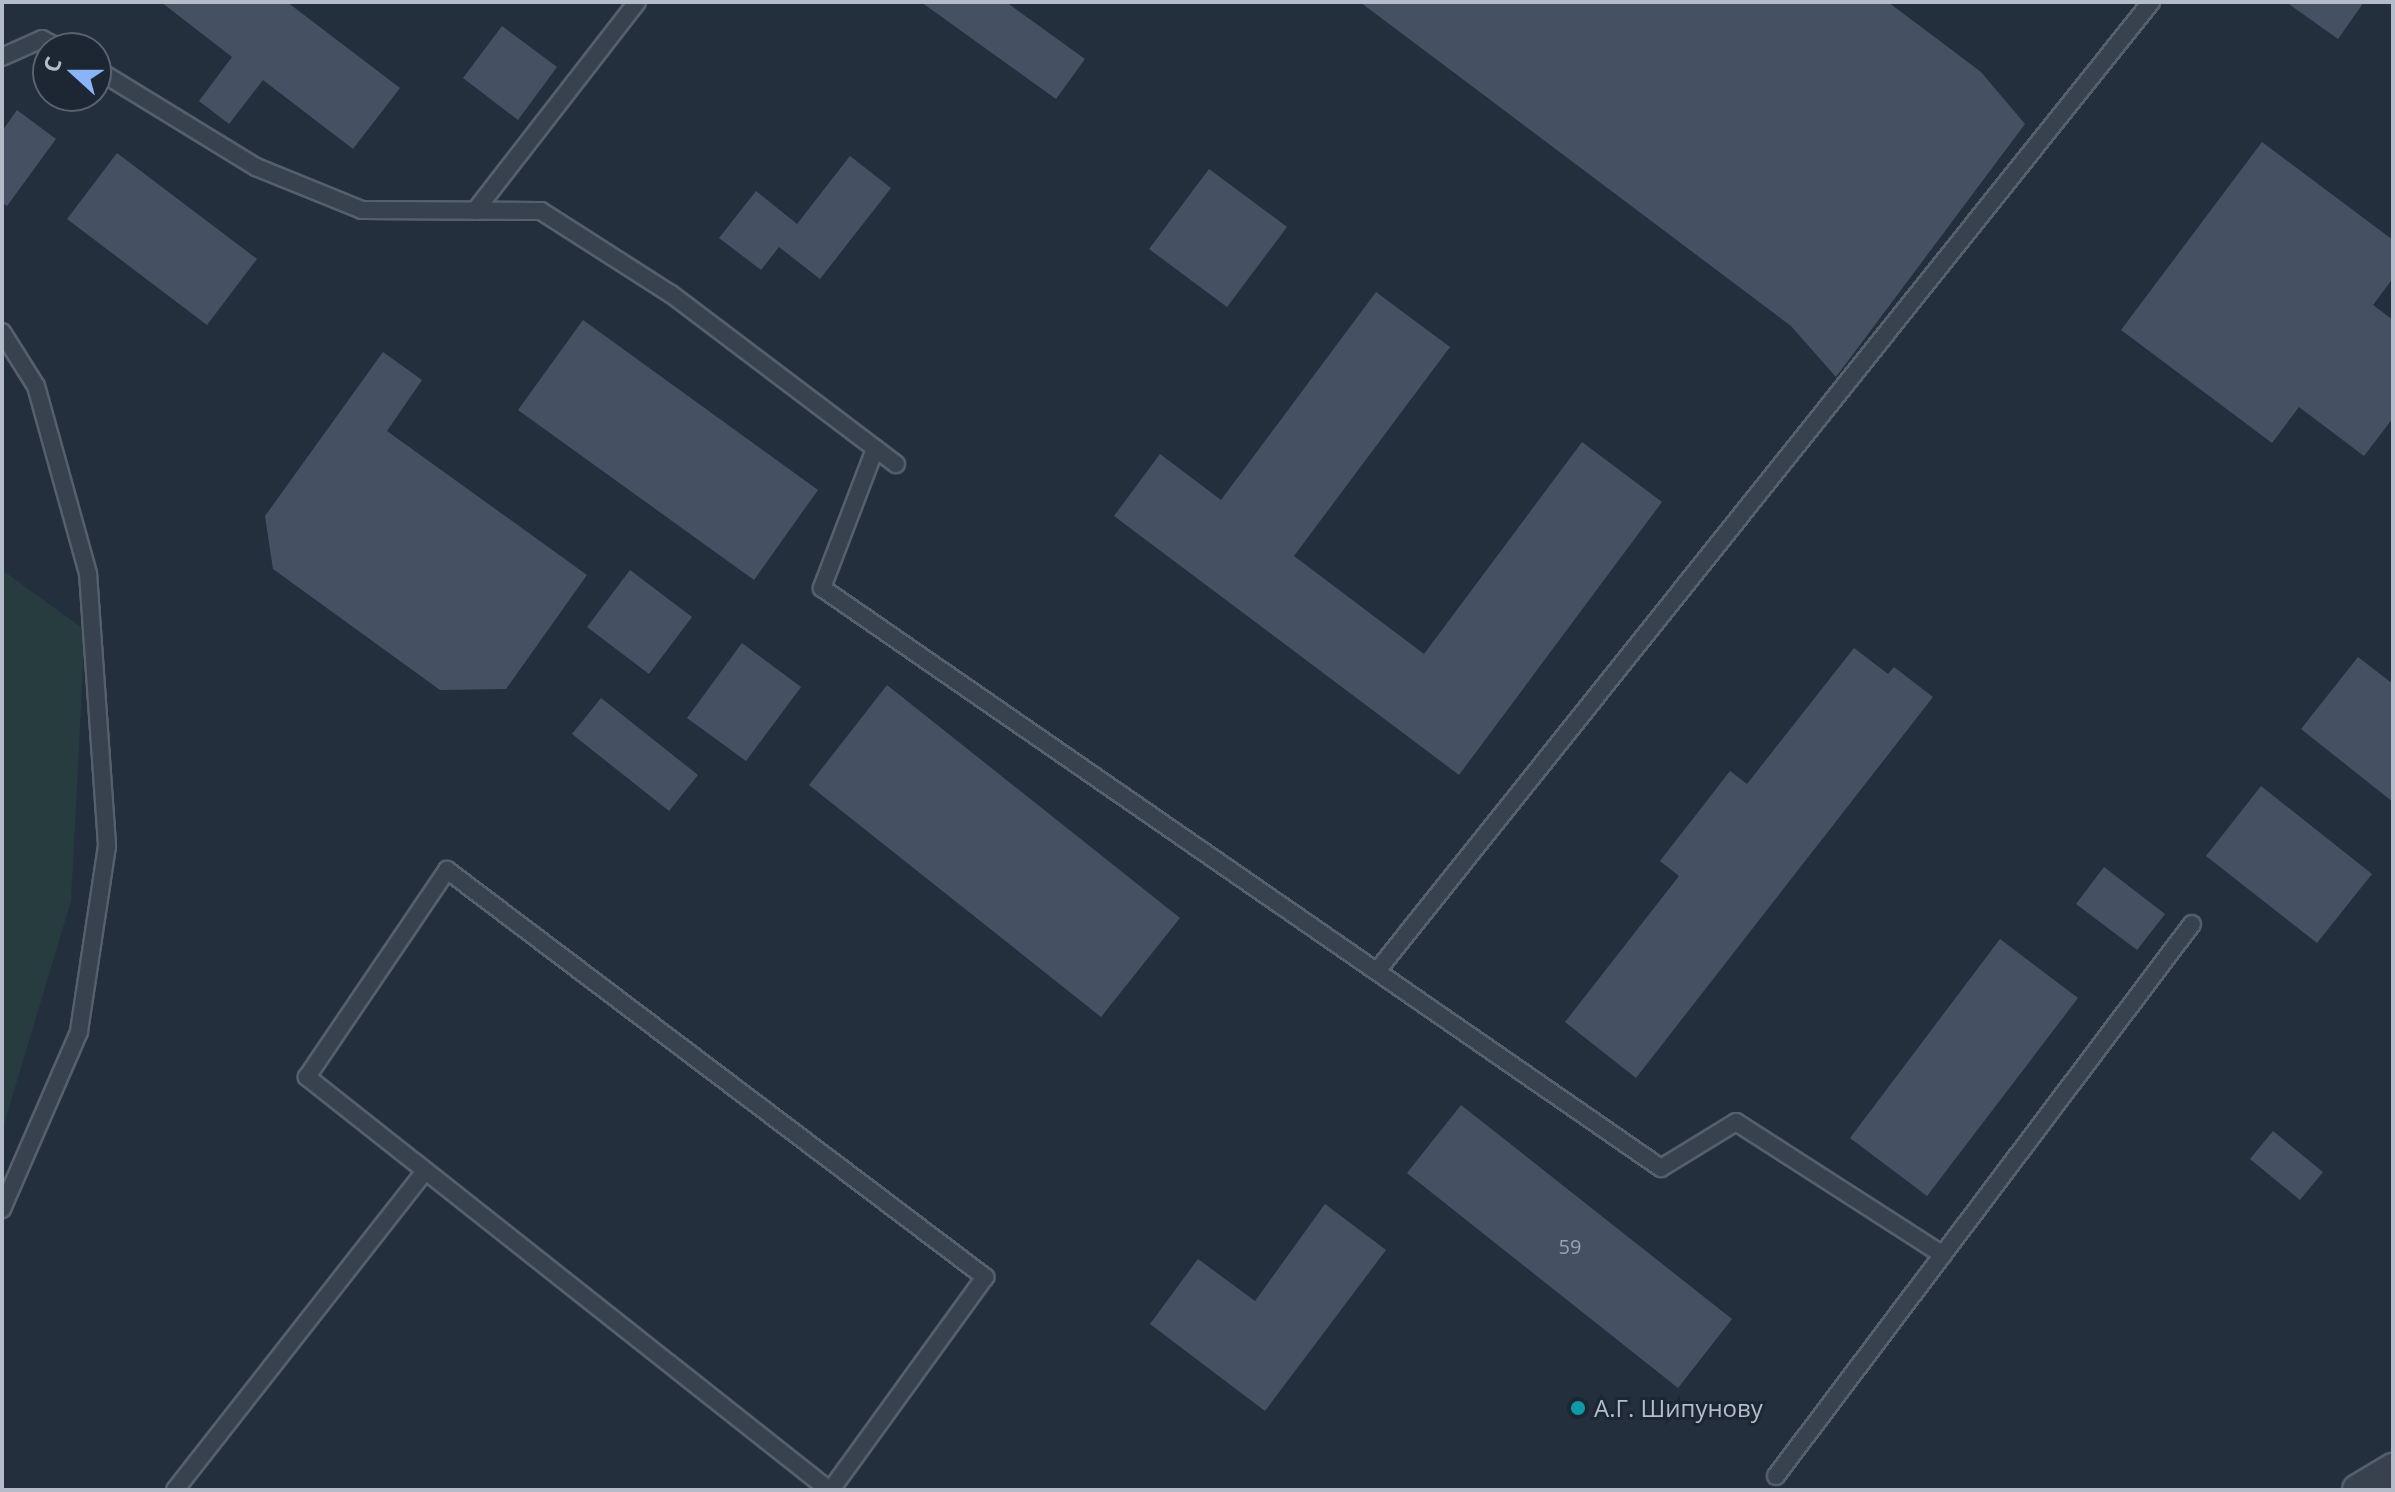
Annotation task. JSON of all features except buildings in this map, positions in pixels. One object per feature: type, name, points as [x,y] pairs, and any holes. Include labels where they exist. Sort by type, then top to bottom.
[{"type":"street","points":[[2358,1490],[2393,1469]]},
{"type":"lane","points":[[475,211],[637,2]]},
{"type":"lane","points":[[1377,971],[2151,2]]},
{"type":"lane","points":[[2,57],[32,44]]},
{"type":"lane","points":[[112,79],[256,167],[362,210],[541,211],[671,294],[896,464]]},
{"type":"lane","points":[[2,332],[36,386],[88,573],[107,846],[79,1032],[2,1209]]},
{"type":"lane","points":[[875,449],[822,588],[1661,1168],[1736,1122],[1943,1255]]},
{"type":"lane","points":[[447,870],[985,1277],[830,1490],[424,1172],[307,1077],[447,870]]},
{"type":"lane","points":[[1776,1476],[2192,924]]},
{"type":"lane","points":[[175,1490],[424,1172]]},
{"type":"green space","points":[[2,570],[85,630],[71,901],[2,1131]]},
{"type":"place","name":"А.Г. Шипунову","points":[[1578,1408]]}]
